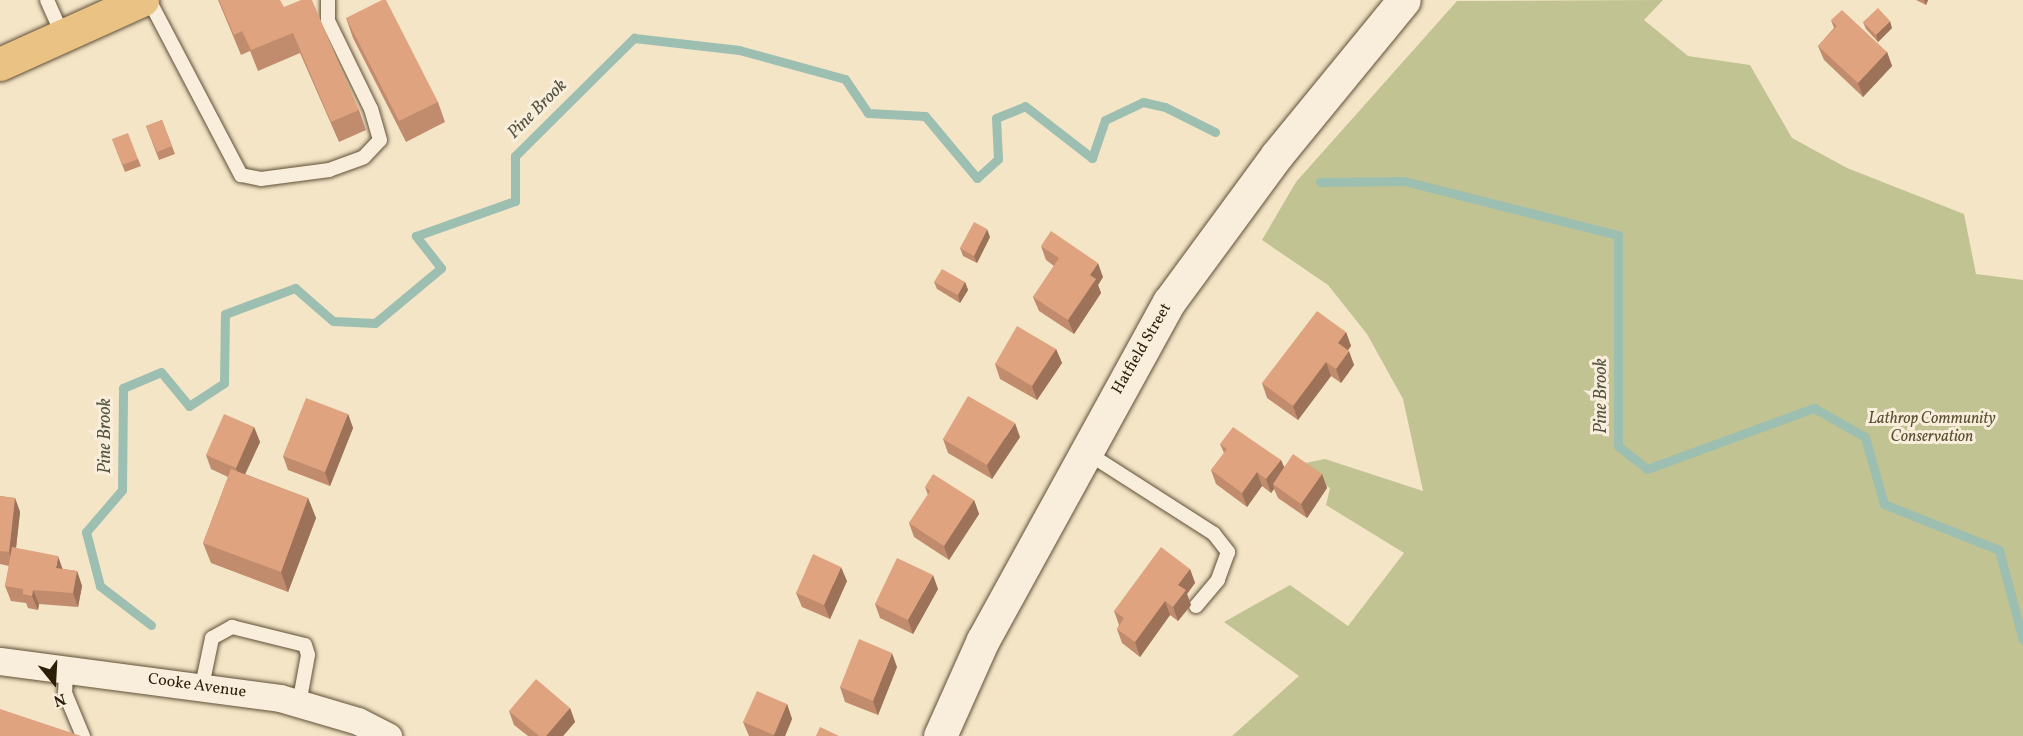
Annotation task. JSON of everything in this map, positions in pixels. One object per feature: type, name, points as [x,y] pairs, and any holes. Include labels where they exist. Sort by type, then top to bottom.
[{"type":"main road","points":[[0,64],[142,0]]},
{"type":"street","name":"Hatfield Street","points":[[940,736],[983,640],[1084,451],[1168,302],[1277,155],[1404,0]]},
{"type":"street","name":"Cooke Avenue","points":[[0,661],[202,686],[300,704],[358,721],[388,736]]},
{"type":"lane","points":[[47,0],[63,36]]},
{"type":"lane","points":[[149,0],[241,175],[261,179],[329,170],[364,157],[380,140],[371,109],[328,21],[328,0]]},
{"type":"lane","points":[[1084,451],[1214,534],[1228,552],[1218,580],[1196,606]]},
{"type":"lane","points":[[202,686],[212,638],[232,627],[305,645],[308,655],[300,704]]},
{"type":"lane","points":[[66,668],[65,693],[83,736]]},
{"type":"green space","name":"Lathrop Community Conservation","points":[[1663,0],[1644,20],[1688,56],[1750,65],[1792,138],[1847,168],[1964,214],[1976,274],[2023,280],[2023,736],[1232,736],[1299,676],[1224,622],[1290,585],[1348,626],[1404,553],[1326,505],[1330,488],[1295,465],[1325,459],[1423,491],[1403,399],[1367,334],[1328,285],[1262,240],[1296,182],[1457,1]]},
{"type":"building","points":[[219,0],[280,0],[284,7],[301,0],[312,0],[359,110],[331,122],[293,33],[251,50],[242,31],[234,35]]},
{"type":"building","points":[[386,0],[438,102],[399,121],[346,18]]},
{"type":"building","points":[[1878,8],[1890,21],[1876,35],[1863,22]]},
{"type":"building","points":[[1842,10],[1887,52],[1858,83],[1818,46],[1837,26],[1831,20]]},
{"type":"building","points":[[162,120],[172,146],[157,152],[146,126]]},
{"type":"building","points":[[128,133],[138,159],[122,165],[112,139]]},
{"type":"building","points":[[974,222],[987,229],[974,256],[960,248]]},
{"type":"building","points":[[1051,231],[1098,263],[1090,275],[1096,279],[1068,320],[1033,297],[1059,258],[1041,246]]},
{"type":"building","points":[[942,269],[965,282],[958,295],[934,282]]},
{"type":"building","points":[[1317,311],[1346,332],[1338,343],[1349,351],[1336,369],[1326,362],[1293,406],[1262,383]]},
{"type":"building","points":[[1017,326],[1056,349],[1032,386],[995,364]]},
{"type":"building","points":[[968,396],[1015,423],[987,465],[943,439]]},
{"type":"building","points":[[306,398],[348,414],[325,472],[283,456]]},
{"type":"building","points":[[224,414],[254,427],[236,468],[206,455]]},
{"type":"building","points":[[1233,427],[1281,460],[1266,479],[1257,472],[1242,493],[1211,470],[1227,449],[1220,444]]},
{"type":"building","points":[[1293,454],[1322,474],[1301,504],[1273,484]]},
{"type":"building","points":[[231,469],[308,498],[281,572],[203,543]]},
{"type":"building","points":[[933,474],[974,500],[944,546],[909,523],[930,491],[925,487]]},
{"type":"building","points":[[0,496],[15,498],[9,552],[0,551]]},
{"type":"building","points":[[12,547],[58,556],[56,568],[77,571],[73,593],[33,590],[32,596],[23,594],[23,589],[5,586]]},
{"type":"building","points":[[1161,547],[1190,569],[1178,585],[1186,590],[1173,607],[1165,601],[1135,642],[1117,629],[1124,618],[1114,611]]},
{"type":"building","points":[[813,554],[841,567],[824,605],[796,593]]},
{"type":"building","points":[[897,558],[933,575],[908,620],[875,604]]},
{"type":"building","points":[[859,639],[892,653],[873,701],[840,687]]},
{"type":"building","points":[[536,679],[570,708],[546,736],[539,736],[509,711]]},
{"type":"building","points":[[757,691],[787,704],[774,735],[743,722]]},
{"type":"building","points":[[0,709],[81,736],[0,736]]},
{"type":"building","points":[[820,727],[839,736],[816,736]]},
{"type":"waterway","name":"Pine Brook","points":[[151,625],[100,586],[86,532],[122,490],[123,388],[161,372],[189,406],[224,383],[225,314],[295,288],[333,321],[375,323],[441,268],[416,236],[515,201],[515,156],[634,38],[739,50],[845,79],[868,113],[925,116],[977,178],[998,159],[996,118],[1025,106],[1092,158],[1105,120],[1143,102],[1165,107],[1215,132]]},
{"type":"waterway","name":"Pine Brook","points":[[1320,182],[1404,181],[1618,235],[1618,446],[1647,469],[1814,408],[1865,437],[1884,504],[1999,550],[2023,640]]}]
